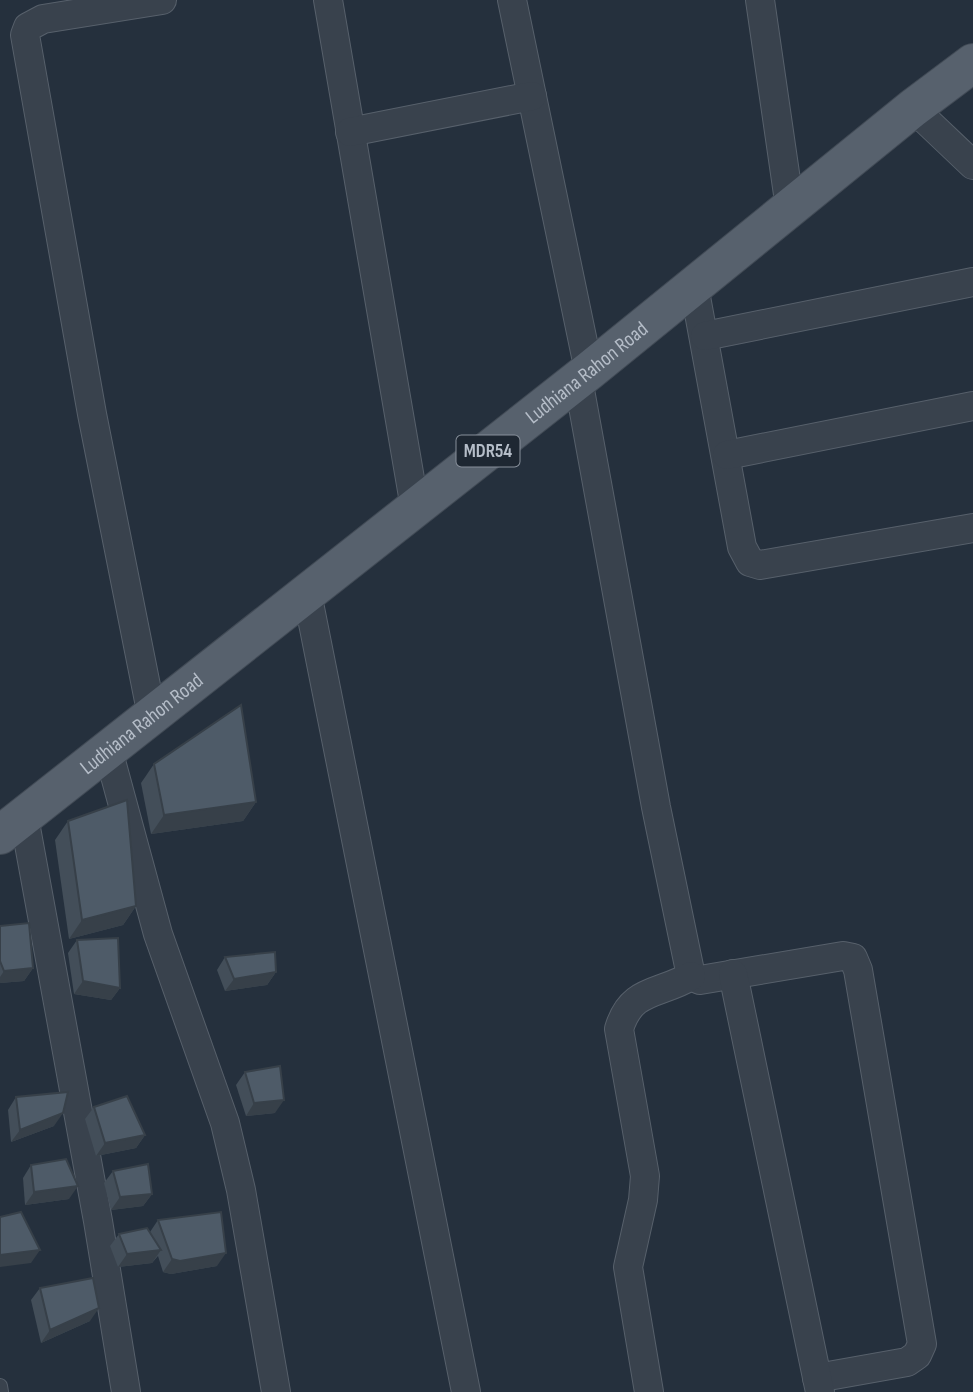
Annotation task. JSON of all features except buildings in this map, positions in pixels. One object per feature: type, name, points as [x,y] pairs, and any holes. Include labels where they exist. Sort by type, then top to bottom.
[{"type":"main road","name":"Ludhiana Rahon Road","points":[[8,824],[152,716],[584,375],[913,108],[973,63]]},
{"type":"street","points":[[152,716],[92,414],[25,35],[28,27],[43,19],[119,3],[162,0]]},
{"type":"street","points":[[328,0],[415,508]]},
{"type":"street","points":[[512,0],[584,375],[656,807],[691,976]]},
{"type":"street","points":[[760,0],[790,208]]},
{"type":"street","points":[[350,132],[532,96]]},
{"type":"street","points":[[913,108],[973,165]]},
{"type":"street","points":[[705,336],[973,282]]},
{"type":"street","points":[[694,286],[742,547],[750,562],[760,565],[973,528]]},
{"type":"street","points":[[727,455],[973,406]]},
{"type":"street","points":[[307,593],[466,1392]]},
{"type":"street","points":[[108,750],[158,934],[225,1123],[241,1190],[276,1392]]},
{"type":"street","points":[[8,824],[99,1221],[126,1392]]},
{"type":"street","points":[[691,976],[700,980],[733,974],[843,956],[853,958],[858,970],[922,1344],[917,1355],[906,1362],[819,1385],[733,974]]},
{"type":"street","points":[[649,1392],[628,1267],[643,1200],[645,1176],[619,1029],[624,1011],[638,997],[677,984],[691,976]]},
{"type":"lane","points":[[0,1386],[1,1392]]}]
